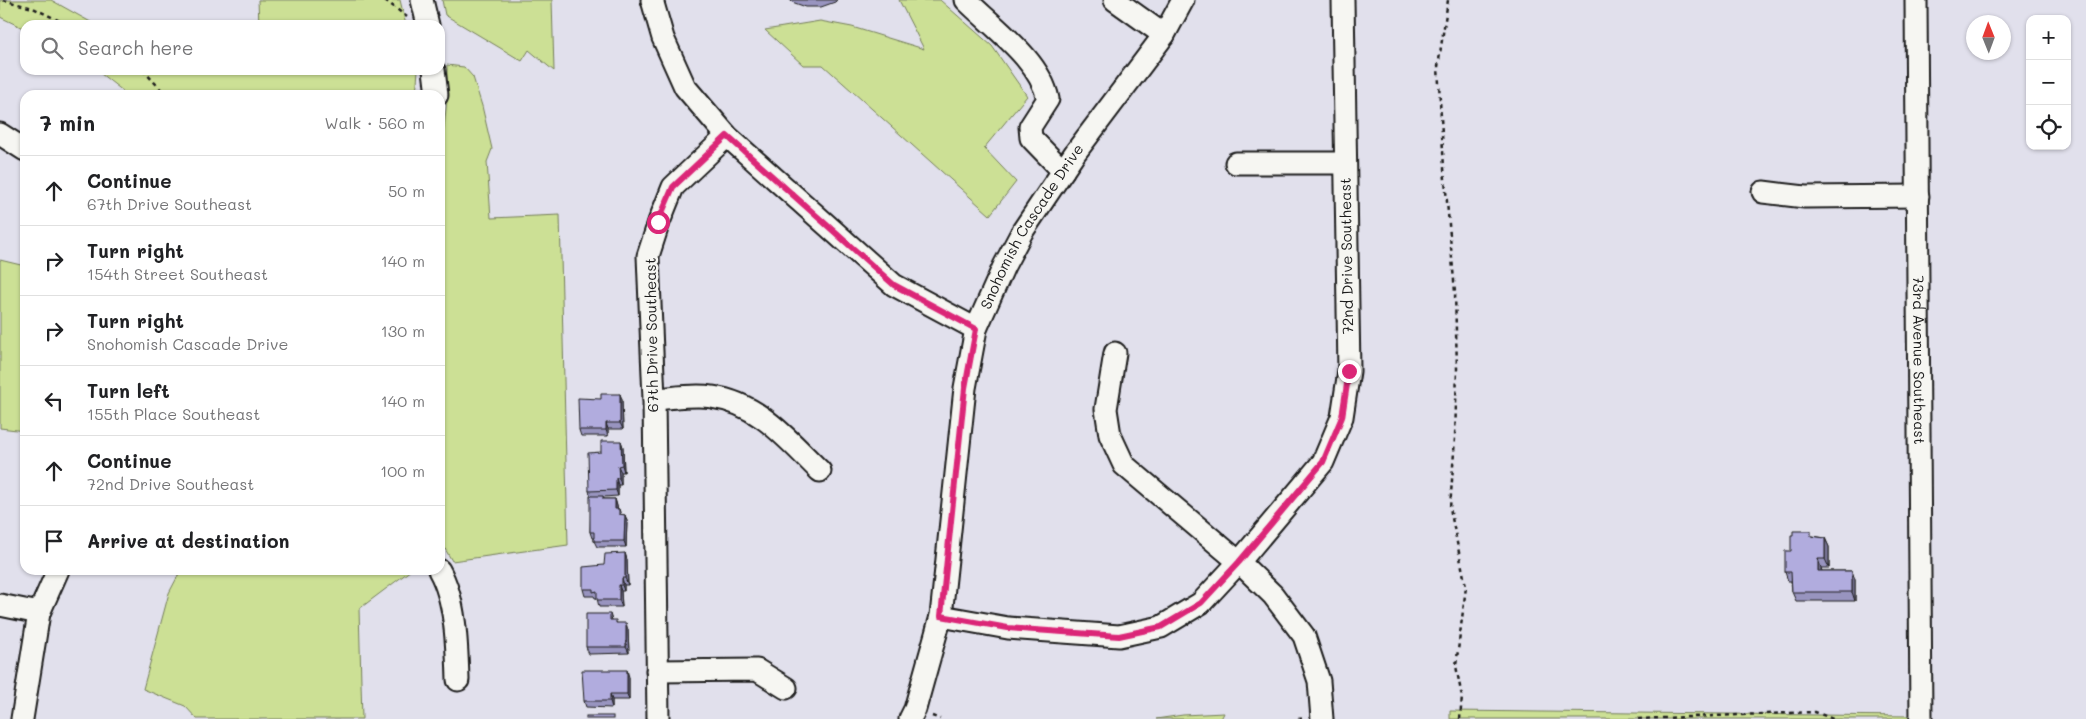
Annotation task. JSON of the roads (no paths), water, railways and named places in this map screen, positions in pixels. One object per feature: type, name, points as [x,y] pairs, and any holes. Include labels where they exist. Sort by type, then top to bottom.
[{"type":"street","points":[[419,20],[422,0]]},
{"type":"street","points":[[652,0],[662,38],[685,87],[727,136],[894,285],[976,329]]},
{"type":"street","points":[[966,0],[1020,52],[1036,71],[1045,88],[1048,99],[1030,127],[1031,138],[1063,171]]},
{"type":"street","points":[[1115,0],[1164,35]]},
{"type":"street","name":"Snohomish Cascade Drive","points":[[910,719],[915,709],[941,616],[965,388],[976,329],[1004,266],[1022,232],[1063,171],[1164,35],[1183,0]]},
{"type":"street","name":"72nd Drive Southeast","points":[[941,616],[1008,628],[1119,636],[1161,627],[1201,603],[1239,562],[1323,462],[1342,417],[1349,371],[1343,0]]},
{"type":"street","name":"73rd Avenue Southeast","points":[[1916,0],[1921,719]]},
{"type":"street","points":[[435,75],[436,90]]},
{"type":"street","points":[[0,134],[20,147]]},
{"type":"street","name":"67th Drive Southeast","points":[[658,719],[654,398],[648,256],[658,222],[673,187],[727,136]]},
{"type":"street","points":[[1236,163],[1346,163]]},
{"type":"street","points":[[1763,192],[1805,197],[1918,196]]},
{"type":"street","points":[[1114,353],[1106,409],[1110,435],[1124,466],[1239,562],[1273,594],[1304,636],[1319,681],[1322,719]]},
{"type":"street","points":[[654,398],[711,396],[739,403],[761,414],[820,471]]},
{"type":"street","points":[[22,719],[39,613],[56,575]]},
{"type":"street","points":[[442,575],[446,583],[457,644],[458,680]]},
{"type":"street","points":[[0,605],[39,613]]},
{"type":"street","points":[[657,671],[757,670],[786,688]]}]
